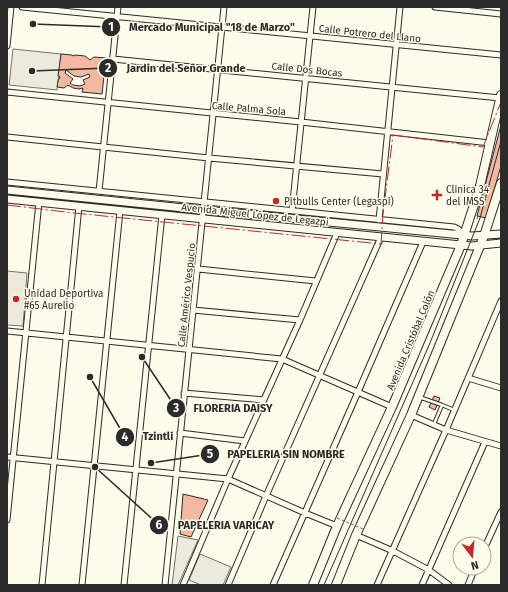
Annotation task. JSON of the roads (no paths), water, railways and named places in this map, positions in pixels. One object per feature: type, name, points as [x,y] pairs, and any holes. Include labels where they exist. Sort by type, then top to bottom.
[{"type":"main road","name":"Avenida Cristóbal Colón","points":[[313,585],[337,522],[392,406],[465,235],[480,186],[501,96]]},
{"type":"main road","points":[[336,585],[356,535],[419,396],[499,199],[501,183]]},
{"type":"main road","name":"Avenida Miguel López de Legazpi","points":[[7,190],[465,235],[484,236],[501,234]]},
{"type":"main road","name":"Avenida Miguel López de Legazpi","points":[[7,199],[423,242],[461,245],[501,243]]},
{"type":"street","points":[[7,46],[11,7]]},
{"type":"street","name":"Calle Potrero del Llano","points":[[22,7],[501,56]]},
{"type":"street","points":[[99,191],[118,7]]},
{"type":"street","name":"Calle Américo Vespucio","points":[[165,585],[224,7]]},
{"type":"street","points":[[292,211],[312,7]]},
{"type":"street","points":[[379,220],[400,7]]},
{"type":"street","points":[[435,7],[501,14]]},
{"type":"street","name":"Calle Dos Bocas","points":[[113,59],[392,87],[501,96]]},
{"type":"street","name":"Calle Palma Sola","points":[[7,92],[388,131],[490,143]]},
{"type":"street","points":[[7,137],[383,174]]},
{"type":"street","name":"Avenida Miguel López de Legazpi","points":[[7,182],[454,227],[465,235]]},
{"type":"street","points":[[7,520],[39,202]]},
{"type":"street","points":[[42,585],[79,206]]},
{"type":"street","points":[[82,585],[120,211]]},
{"type":"street","points":[[124,585],[162,215]]},
{"type":"street","points":[[183,585],[228,479],[300,320],[337,233]]},
{"type":"street","points":[[228,585],[381,237]]},
{"type":"street","points":[[273,585],[423,242]]},
{"type":"street","points":[[198,269],[316,281]]},
{"type":"street","points":[[378,585],[501,301]]},
{"type":"street","points":[[193,310],[300,320]]},
{"type":"street","points":[[7,331],[282,359],[392,406]]},
{"type":"street","points":[[468,378],[501,388]]},
{"type":"street","points":[[184,393],[264,400]]},
{"type":"street","points":[[411,415],[446,430],[501,446]]},
{"type":"street","points":[[180,433],[246,441]]},
{"type":"street","points":[[422,585],[485,442]]},
{"type":"street","points":[[7,457],[228,479],[305,513],[337,522]]},
{"type":"street","points":[[490,536],[501,512]]},
{"type":"street","points":[[356,535],[393,551],[429,570],[449,585]]},
{"type":"lane","points":[[419,396],[454,410]]},
{"type":"lane","points":[[434,425],[442,405]]},
{"type":"tram line","points":[[324,585],[430,343],[480,218],[501,141]]},
{"type":"place","name":"Mercado Municipal \"18 de Marzo\"","points":[[33,24]]},
{"type":"place","name":"Jardin del Señor Grande","points":[[32,71]]},
{"type":"place","name":"Clinica 34 del IMSS","points":[[437,195]]},
{"type":"place","name":"Pitbulls Center (Legaspi)","points":[[276,201]]},
{"type":"place","name":"Unidad Deportiva #65 Aurelio","points":[[16,299]]},
{"type":"place","name":"FLORERIA DAISY","points":[[142,357]]},
{"type":"place","name":"Tzintli","points":[[90,377]]},
{"type":"place","name":"PAPELERIA SIN NOMBRE","points":[[151,463]]},
{"type":"place","name":"PAPELERIA VARICAY","points":[[95,467]]}]
